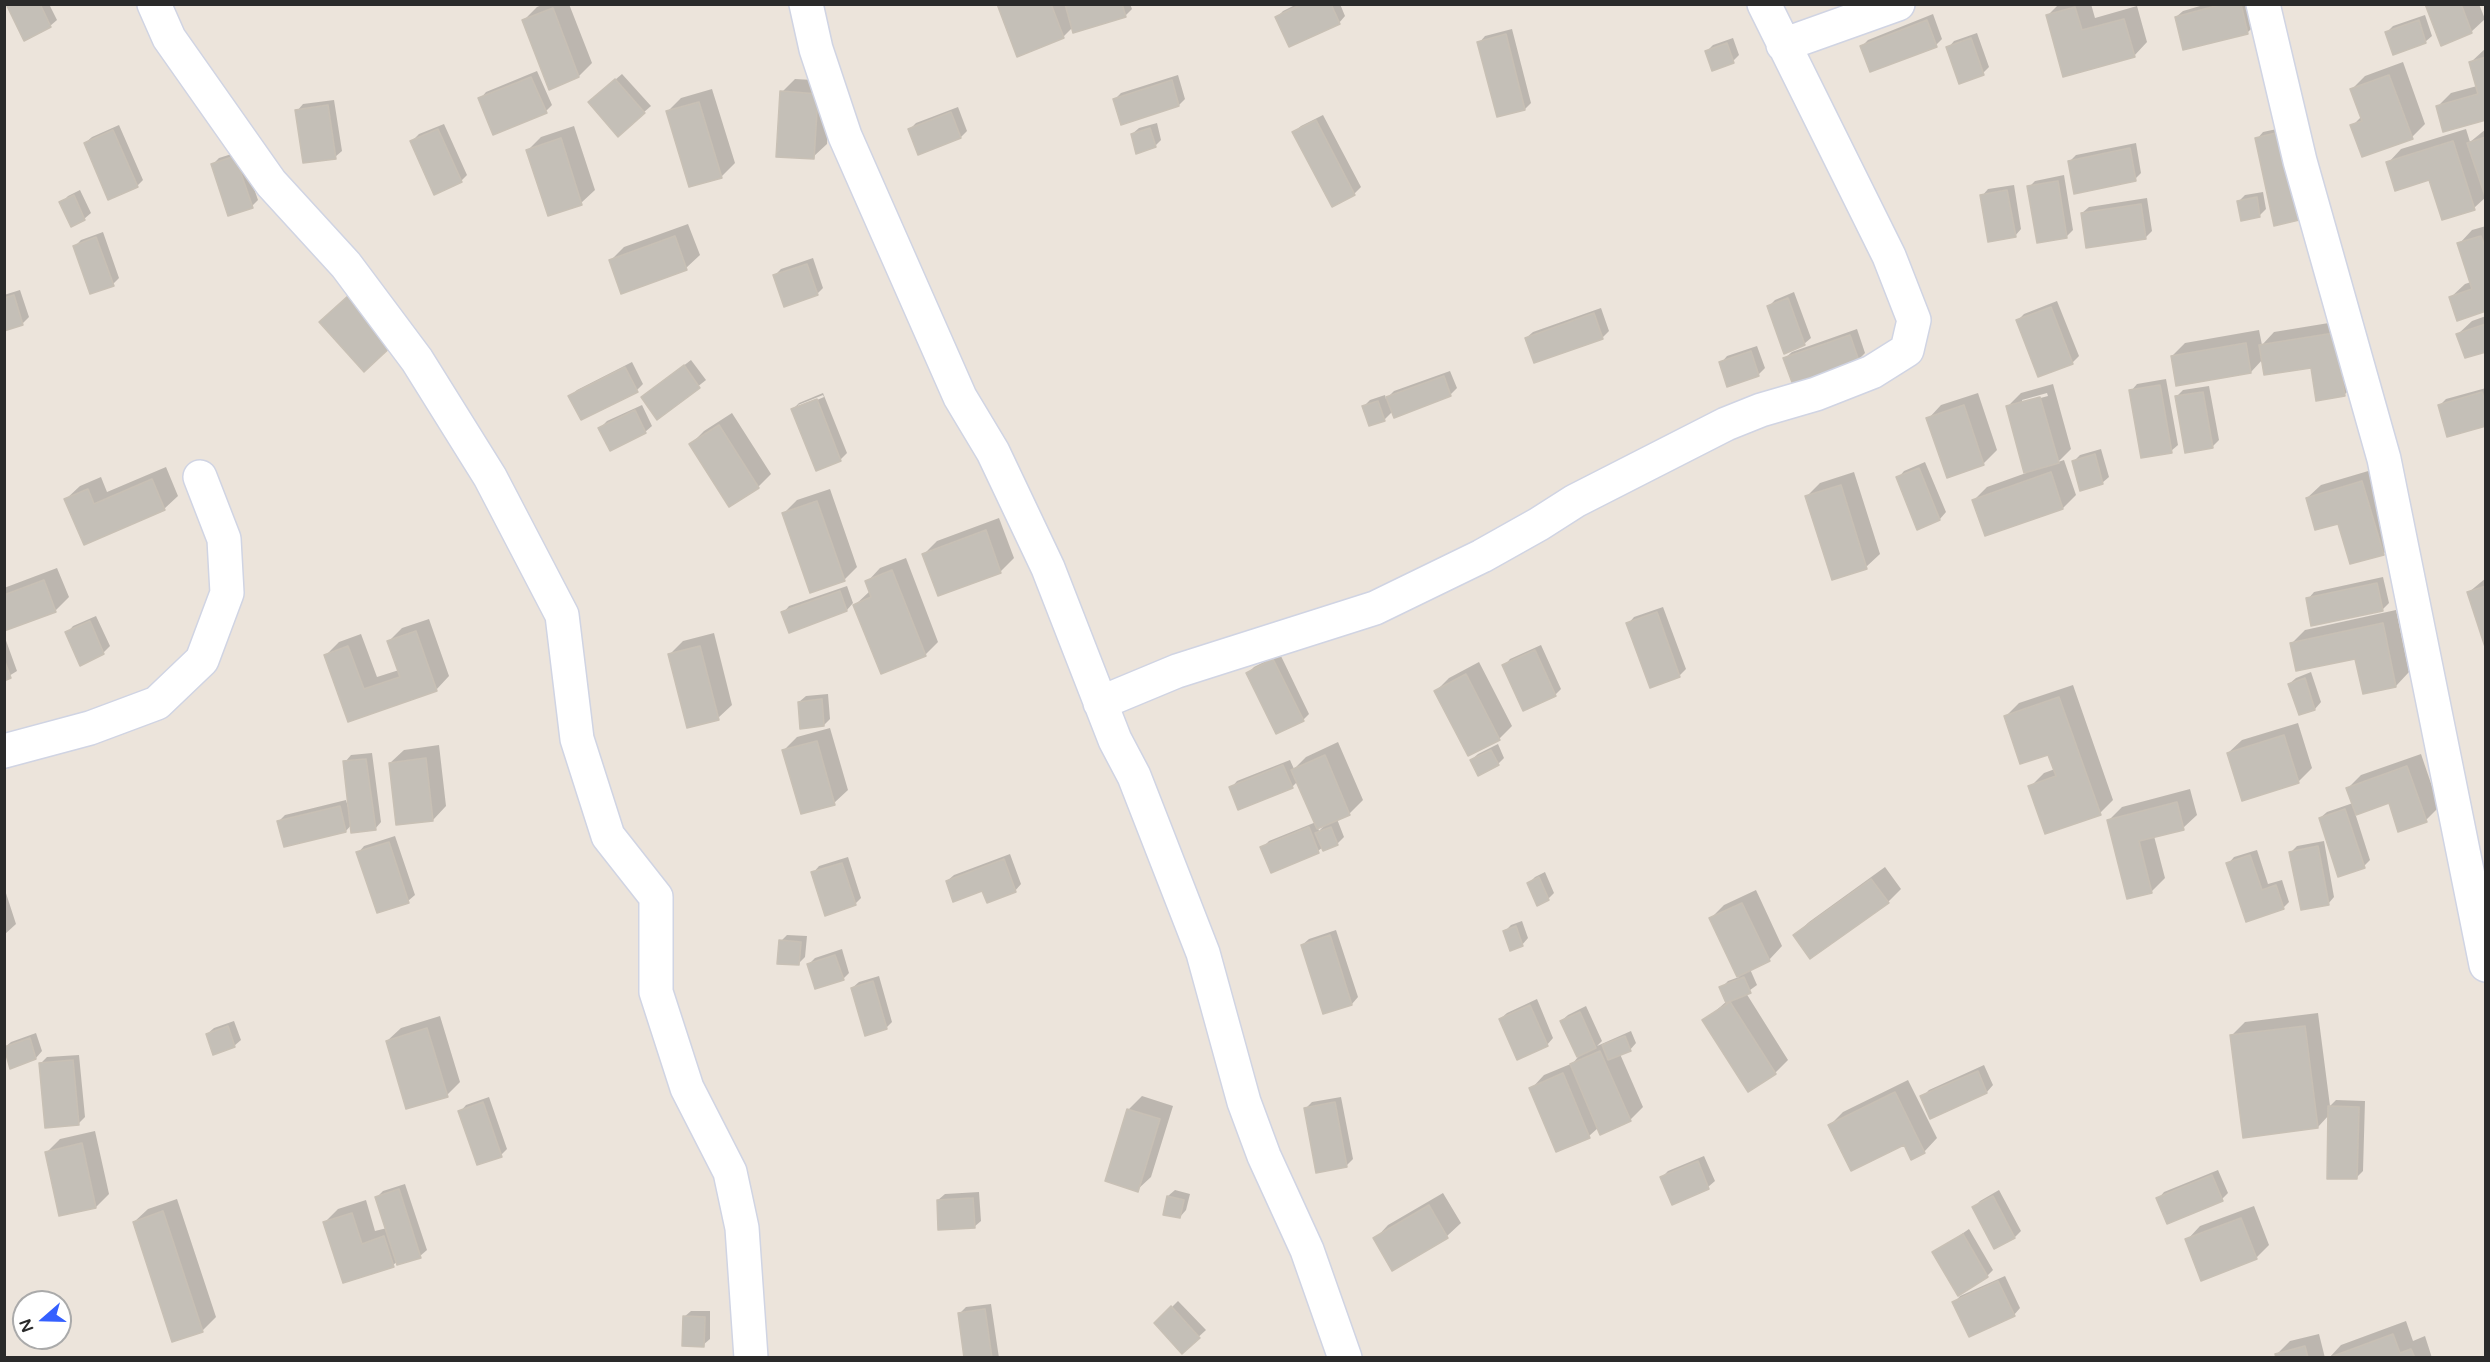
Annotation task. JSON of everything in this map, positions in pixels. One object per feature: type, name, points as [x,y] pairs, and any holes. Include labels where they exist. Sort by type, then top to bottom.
[{"type":"street","points":[[154,4],[169,38],[271,183],[346,265],[417,360],[490,477],[562,615],[577,739],[608,836],[656,897],[656,992],[687,1088],[730,1172],[742,1228],[751,1358]]},
{"type":"street","points":[[806,4],[816,49],[845,136],[960,397],[993,452],[1036,542],[1115,740],[1134,777],[1182,897],[1203,953],[1244,1102],[1264,1155],[1307,1250],[1345,1358]]},
{"type":"street","points":[[1100,703],[1177,671],[1375,608],[1482,556],[1575,501],[1726,424],[1761,410],[1816,394],[1872,372],[1907,350],[1914,320],[1889,256],[1764,4]]},
{"type":"street","points":[[1783,45],[1898,4]]},
{"type":"street","points":[[2263,4],[2300,161],[2384,459],[2481,921],[2486,965]]},
{"type":"street","points":[[4,751],[90,729],[156,703],[202,660],[227,593],[224,539],[200,477]]},
{"type":"building","points":[[6,4],[40,4],[51,27],[24,41]]},
{"type":"building","points":[[997,4],[1051,4],[1064,38],[1017,57]]},
{"type":"building","points":[[1065,4],[1122,4],[1126,17],[1073,33]]},
{"type":"building","points":[[1302,4],[1331,4],[1340,24],[1289,47],[1275,17]]},
{"type":"building","points":[[2223,4],[2241,4],[2248,34],[2183,50],[2175,17]]},
{"type":"building","points":[[2425,4],[2461,4],[2472,33],[2441,46]]},
{"type":"building","points":[[2075,7],[2082,30],[2124,19],[2135,57],[2063,77],[2046,15]]},
{"type":"building","points":[[553,8],[579,77],[549,90],[522,20]]},
{"type":"building","points":[[1927,20],[1937,47],[1870,72],[1860,46]]},
{"type":"building","points":[[2419,20],[2426,43],[2393,55],[2385,32]]},
{"type":"building","points":[[1506,34],[1525,110],[1497,117],[1477,42]]},
{"type":"building","points":[[1971,38],[1984,75],[1959,84],[1946,47]]},
{"type":"building","points":[[1727,43],[1734,63],[1712,71],[1705,51]]},
{"type":"building","points":[[2486,57],[2486,120],[2443,132],[2436,106],[2478,94],[2469,62]]},
{"type":"building","points":[[2389,75],[2413,139],[2362,157],[2350,125],[2362,121],[2350,89]]},
{"type":"building","points":[[531,77],[547,113],[493,135],[478,98]]},
{"type":"building","points":[[615,79],[645,113],[618,137],[588,102]]},
{"type":"building","points":[[1172,80],[1179,106],[1121,125],[1113,99]]},
{"type":"building","points":[[780,91],[818,94],[814,159],[776,157]]},
{"type":"building","points":[[699,102],[722,178],[689,187],[666,111]]},
{"type":"building","points":[[328,105],[336,159],[303,163],[295,110]]},
{"type":"building","points":[[951,112],[961,138],[918,155],[908,129]]},
{"type":"building","points":[[1316,120],[1355,195],[1332,207],[1292,132]]},
{"type":"building","points":[[1150,128],[1156,147],[1136,154],[1131,134]]},
{"type":"building","points":[[438,129],[462,182],[434,195],[410,141]]},
{"type":"building","points":[[113,130],[138,187],[108,200],[84,143]]},
{"type":"building","points":[[2280,132],[2299,220],[2274,226],[2255,138]]},
{"type":"building","points":[[2486,137],[2486,199],[2467,143]]},
{"type":"building","points":[[561,138],[582,205],[548,216],[526,150]]},
{"type":"building","points":[[2453,141],[2475,210],[2442,220],[2429,180],[2395,191],[2386,162]]},
{"type":"building","points":[[2130,148],[2136,181],[2074,194],[2068,161]]},
{"type":"building","points":[[235,156],[253,208],[228,216],[211,164]]},
{"type":"building","points":[[2058,181],[2067,238],[2037,243],[2027,186]]},
{"type":"building","points":[[2007,190],[2016,237],[1988,242],[1980,195]]},
{"type":"building","points":[[74,195],[85,220],[71,227],[59,202]]},
{"type":"building","points":[[2257,197],[2260,217],[2241,221],[2237,201]]},
{"type":"building","points":[[2141,204],[2146,239],[2086,248],[2081,213]]},
{"type":"building","points":[[675,236],[687,270],[621,294],[609,260]]},
{"type":"building","points":[[2481,236],[2486,249],[2486,311],[2457,321],[2449,297],[2472,289],[2457,243]]},
{"type":"building","points":[[96,237],[114,286],[90,294],[73,246]]},
{"type":"building","points":[[807,264],[818,295],[784,307],[773,275]]},
{"type":"building","points":[[14,295],[23,325],[4,331],[4,298]]},
{"type":"building","points":[[349,295],[394,344],[364,372],[319,322]]},
{"type":"building","points":[[1788,298],[1805,345],[1784,354],[1767,306]]},
{"type":"building","points":[[2051,307],[2073,364],[2038,377],[2016,320]]},
{"type":"building","points":[[1594,313],[1603,339],[1534,363],[1525,338]]},
{"type":"building","points":[[2486,324],[2486,352],[2465,358],[2456,334]]},
{"type":"building","points":[[2334,333],[2345,396],[2316,401],[2311,368],[2264,375],[2259,345]]},
{"type":"building","points":[[1850,335],[1859,361],[1793,385],[1783,358]]},
{"type":"building","points":[[2246,343],[2251,373],[2176,386],[2171,356]]},
{"type":"building","points":[[1751,351],[1759,376],[1727,387],[1719,362]]},
{"type":"building","points":[[684,365],[700,388],[657,420],[641,397]]},
{"type":"building","points":[[625,367],[638,392],[581,420],[568,396]]},
{"type":"building","points":[[1444,376],[1451,396],[1394,418],[1386,397]]},
{"type":"building","points":[[2160,385],[2172,453],[2141,458],[2129,390]]},
{"type":"building","points":[[2203,392],[2213,448],[2185,453],[2175,396]]},
{"type":"building","points":[[2482,392],[2486,405],[2486,426],[2447,437],[2438,405]]},
{"type":"building","points":[[2040,397],[2059,463],[2024,473],[2006,406]]},
{"type":"building","points":[[817,399],[841,461],[816,471],[791,409]]},
{"type":"building","points":[[1378,401],[1385,421],[1369,426],[1362,406]]},
{"type":"building","points":[[1964,405],[1984,465],[1947,478],[1926,418]]},
{"type":"building","points":[[635,410],[646,433],[610,451],[598,428]]},
{"type":"building","points":[[719,425],[759,488],[729,507],[689,444]]},
{"type":"building","points":[[2095,454],[2103,484],[2080,491],[2072,461]]},
{"type":"building","points":[[1919,468],[1940,520],[1917,530],[1896,477]]},
{"type":"building","points":[[2051,472],[2063,509],[1985,536],[1972,500]]},
{"type":"building","points":[[152,479],[165,510],[84,545],[64,499],[88,489],[94,504]]},
{"type":"building","points":[[2362,481],[2384,555],[2350,564],[2338,524],[2315,530],[2306,498]]},
{"type":"building","points":[[1841,485],[1867,569],[1832,580],[1805,496]]},
{"type":"building","points":[[817,501],[845,581],[810,593],[782,513]]},
{"type":"building","points":[[986,530],[1001,573],[938,596],[922,554]]},
{"type":"building","points":[[892,570],[926,656],[881,674],[853,605],[871,597],[865,581]]},
{"type":"building","points":[[44,580],[56,612],[4,631],[4,595]]},
{"type":"building","points":[[2377,583],[2383,611],[2311,626],[2306,598]]},
{"type":"building","points":[[2486,586],[2486,650],[2467,592]]},
{"type":"building","points":[[840,591],[847,611],[789,633],[781,612]]},
{"type":"building","points":[[1657,612],[1680,677],[1650,688],[1626,623]]},
{"type":"building","points":[[90,621],[104,654],[80,666],[65,632]]},
{"type":"building","points":[[2383,623],[2396,687],[2363,694],[2355,659],[2296,671],[2290,643]]},
{"type":"building","points":[[416,631],[437,691],[348,722],[324,655],[348,646],[364,689],[400,677],[387,641]]},
{"type":"building","points":[[700,646],[719,720],[687,728],[668,654]]},
{"type":"building","points":[[1535,650],[1556,696],[1523,711],[1502,665]]},
{"type":"building","points":[[4,659],[11,678],[4,681]]},
{"type":"building","points":[[1273,659],[1304,721],[1276,734],[1246,673]]},
{"type":"building","points":[[1466,674],[1500,740],[1468,756],[1434,691]]},
{"type":"building","points":[[2305,678],[2315,710],[2299,715],[2288,684]]},
{"type":"building","points":[[2059,697],[2101,815],[2045,834],[2028,786],[2056,776],[2048,755],[2020,764],[2004,716]]},
{"type":"building","points":[[822,699],[824,726],[800,729],[798,702]]},
{"type":"building","points":[[2284,735],[2299,783],[2242,801],[2227,753]]},
{"type":"building","points":[[817,741],[835,805],[801,814],[782,750]]},
{"type":"building","points":[[1491,750],[1499,765],[1478,776],[1470,760]]},
{"type":"building","points":[[1325,755],[1350,815],[1317,829],[1291,770]]},
{"type":"building","points":[[426,758],[433,821],[396,825],[389,763]]},
{"type":"building","points":[[366,759],[376,830],[351,833],[343,761]]},
{"type":"building","points":[[1283,765],[1293,788],[1238,810],[1229,787]]},
{"type":"building","points":[[2407,766],[2427,822],[2398,832],[2389,803],[2356,815],[2346,788]]},
{"type":"building","points":[[2177,802],[2184,830],[2139,841],[2152,893],[2127,899],[2107,820]]},
{"type":"building","points":[[340,806],[346,832],[284,847],[277,821]]},
{"type":"building","points":[[2345,809],[2365,868],[2338,877],[2319,818]]},
{"type":"building","points":[[1309,827],[1319,853],[1271,873],[1260,847]]},
{"type":"building","points":[[1331,827],[1338,845],[1323,851],[1315,833]]},
{"type":"building","points":[[389,842],[409,903],[377,913],[356,852]]},
{"type":"building","points":[[2318,846],[2329,905],[2301,910],[2289,852]]},
{"type":"building","points":[[2250,855],[2262,890],[2276,885],[2284,909],[2246,922],[2226,863]]},
{"type":"building","points":[[1004,859],[1016,892],[987,903],[982,891],[953,902],[946,881]]},
{"type":"building","points":[[842,863],[856,905],[825,916],[811,872]]},
{"type":"building","points":[[1539,877],[1549,900],[1537,906],[1527,883]]},
{"type":"building","points":[[1871,879],[1889,903],[1810,959],[1793,935]]},
{"type":"building","points":[[1742,903],[1770,961],[1737,977],[1709,918]]},
{"type":"building","points":[[1516,926],[1523,946],[1510,951],[1503,931]]},
{"type":"building","points":[[1330,935],[1352,1005],[1323,1014],[1301,945]]},
{"type":"building","points":[[779,940],[801,942],[799,965],[777,964]]},
{"type":"building","points":[[835,955],[844,980],[815,989],[807,964]]},
{"type":"building","points":[[1744,977],[1751,993],[1726,1003],[1719,987]]},
{"type":"building","points":[[873,981],[887,1029],[865,1036],[851,988]]},
{"type":"building","points":[[1730,1002],[1776,1074],[1748,1092],[1702,1020]]},
{"type":"building","points":[[1530,1005],[1548,1046],[1517,1060],[1499,1019]]},
{"type":"building","points":[[1580,1012],[1596,1048],[1577,1057],[1560,1021]]},
{"type":"building","points":[[228,1026],[235,1047],[213,1055],[206,1034]]},
{"type":"building","points":[[2305,1026],[2318,1128],[2243,1138],[2230,1035]]},
{"type":"building","points":[[427,1028],[448,1097],[406,1109],[386,1041]]},
{"type":"building","points":[[1625,1036],[1631,1051],[1608,1060],[1602,1045]]},
{"type":"building","points":[[30,1038],[36,1059],[10,1069],[4,1047]]},
{"type":"building","points":[[1600,1051],[1631,1121],[1600,1135],[1570,1064]]},
{"type":"building","points":[[73,1060],[79,1125],[45,1128],[39,1063]]},
{"type":"building","points":[[1978,1071],[1987,1093],[1930,1119],[1920,1096]]},
{"type":"building","points":[[1563,1073],[1590,1138],[1556,1152],[1529,1088]]},
{"type":"building","points":[[1895,1092],[1925,1153],[1911,1160],[1904,1145],[1851,1171],[1828,1125]]},
{"type":"building","points":[[483,1102],[502,1157],[477,1165],[458,1111]]},
{"type":"building","points":[[1335,1102],[1347,1167],[1316,1173],[1304,1108]]},
{"type":"building","points":[[2328,1106],[2359,1107],[2357,1179],[2327,1179]]},
{"type":"building","points":[[1127,1109],[1160,1119],[1138,1192],[1105,1181]]},
{"type":"building","points":[[82,1143],[96,1208],[59,1216],[45,1152]]},
{"type":"building","points":[[1698,1161],[1709,1189],[1672,1205],[1660,1177]]},
{"type":"building","points":[[2212,1175],[2223,1201],[2167,1224],[2156,1198]]},
{"type":"building","points":[[399,1189],[421,1258],[397,1265],[375,1197]]},
{"type":"building","points":[[1167,1196],[1184,1200],[1180,1218],[1163,1215]]},
{"type":"building","points":[[1993,1196],[2015,1238],[1994,1249],[1972,1207]]},
{"type":"building","points":[[973,1198],[975,1228],[938,1230],[937,1200]]},
{"type":"building","points":[[1429,1205],[1448,1238],[1392,1271],[1373,1238]]},
{"type":"building","points":[[163,1211],[203,1332],[172,1342],[133,1222]]},
{"type":"building","points":[[352,1213],[362,1244],[384,1236],[394,1267],[343,1283],[323,1222]]},
{"type":"building","points":[[2241,1218],[2257,1259],[2201,1281],[2185,1239]]},
{"type":"building","points":[[1963,1234],[1988,1277],[1958,1296],[1932,1252]]},
{"type":"building","points":[[1998,1281],[2015,1316],[1969,1337],[1952,1302]]},
{"type":"building","points":[[1171,1306],[1200,1338],[1182,1354],[1154,1323]]},
{"type":"building","points":[[985,1309],[992,1358],[964,1358],[958,1313]]},
{"type":"building","points":[[683,1316],[705,1317],[704,1347],[682,1346]]},
{"type":"building","points":[[2393,1334],[2400,1353],[2411,1349],[2415,1358],[2328,1358]]},
{"type":"building","points":[[2305,1346],[2308,1358],[2276,1358],[2275,1354]]}]
